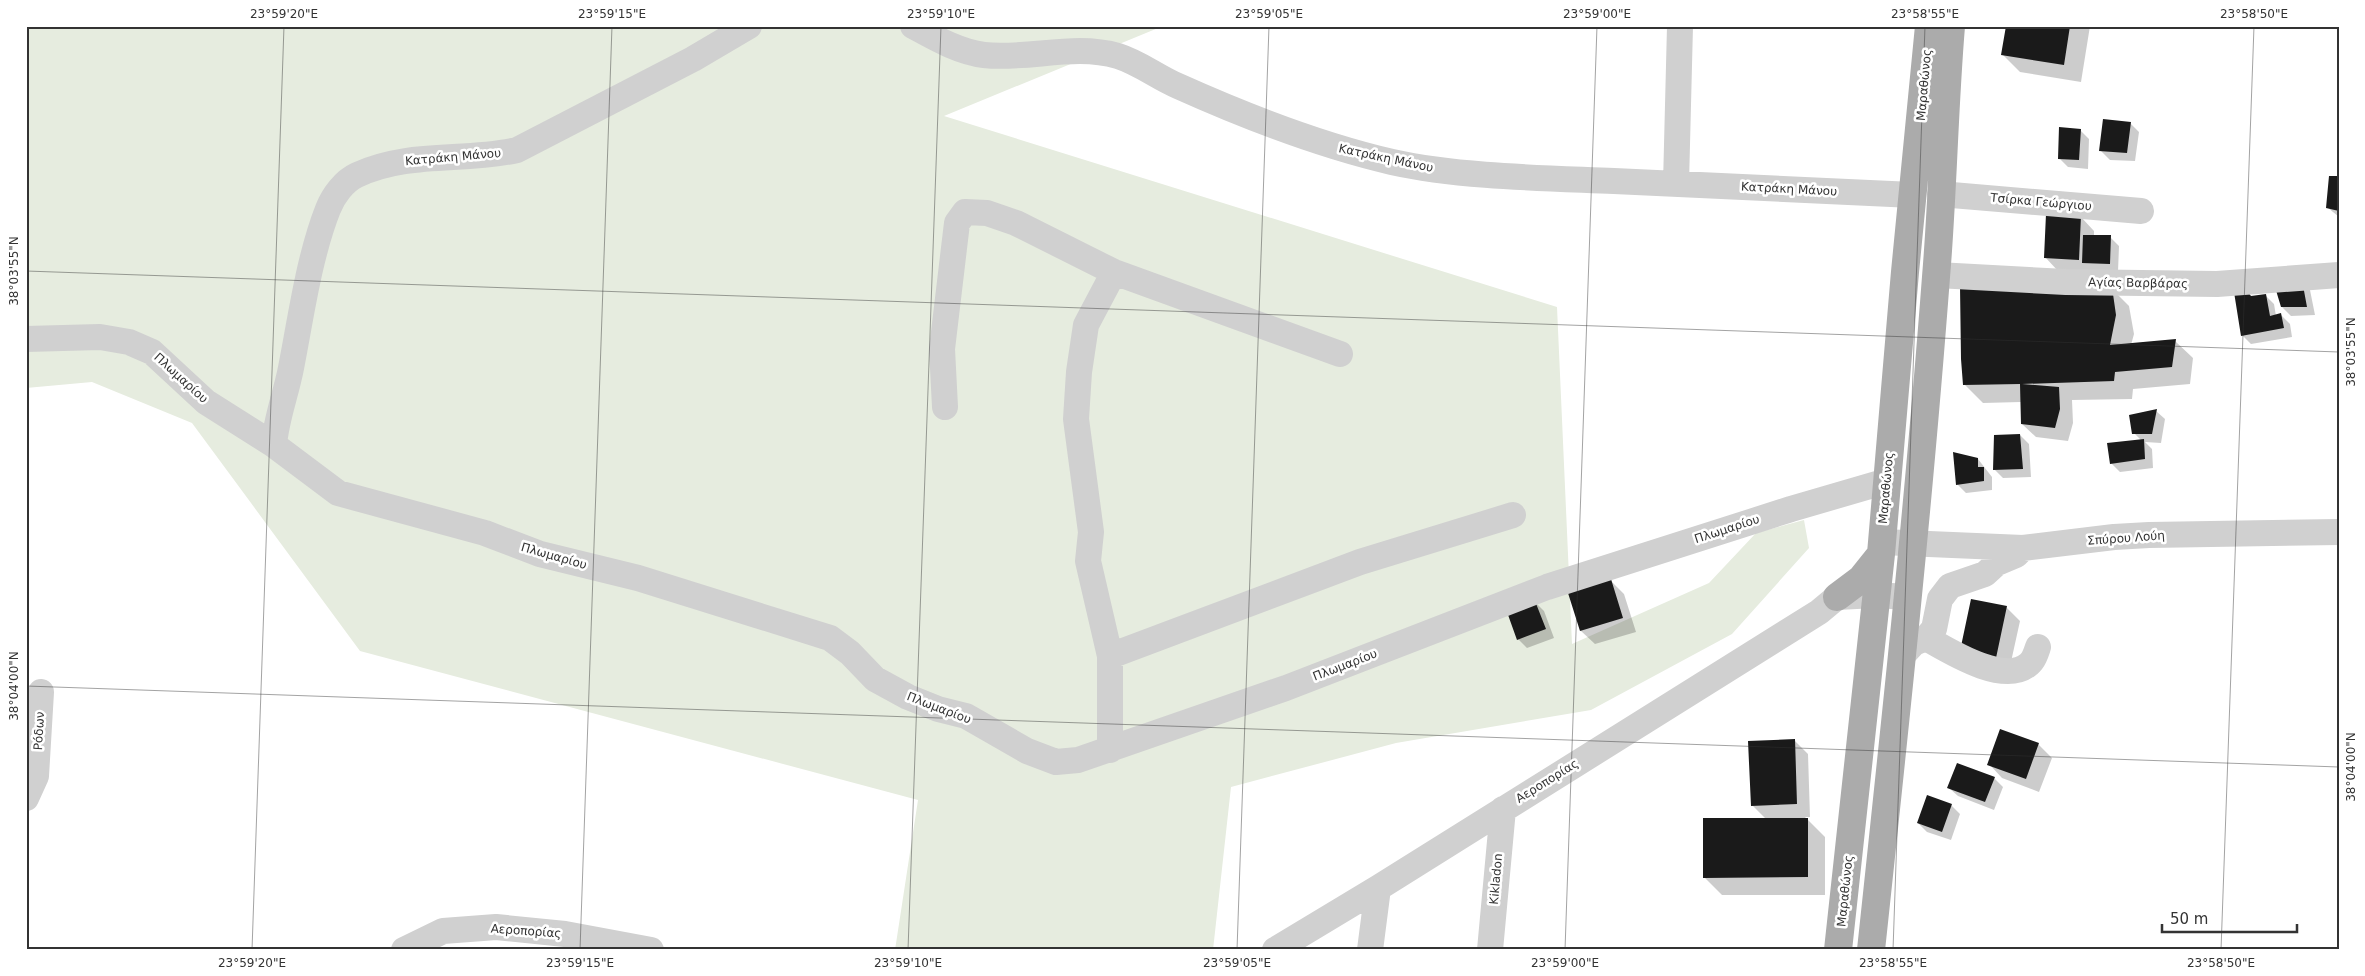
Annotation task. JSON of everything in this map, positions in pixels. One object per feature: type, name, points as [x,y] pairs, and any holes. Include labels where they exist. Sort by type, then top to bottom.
[{"type":"main road","name":"Μαραθώνος","points":[[1838,950],[1876,604],[1929,26]]},
{"type":"main road","name":"Μαραθώνος","points":[[1871,950],[1902,656],[1937,275],[1940,194],[1951,26]]},
{"type":"main road","points":[[1828,605],[1861,579],[1881,548]]},
{"type":"street","name":"Κατράκη Μάνου","points":[[274,446],[275,431],[291,370],[303,301],[328,209],[337,192],[354,176],[398,161],[429,157],[496,155],[517,150],[693,59],[749,26]]},
{"type":"street","name":"Κατράκη Μάνου","points":[[913,26],[967,52],[986,55],[1067,51],[1100,52],[1119,56],[1139,64],[1175,85],[1281,128],[1337,148],[1394,162],[1475,172],[1913,195]]},
{"type":"street","points":[[1676,184],[1680,26]]},
{"type":"street","name":"Τσίρκα Γεώργιου","points":[[1940,194],[2141,211]]},
{"type":"street","points":[[944,407],[942,349],[957,223],[965,212],[987,213],[1016,223],[1114,272],[1340,354]]},
{"type":"street","points":[[1110,750],[1110,656],[1088,562],[1091,532],[1076,419],[1079,372],[1086,325],[1114,272]]},
{"type":"street","name":"Αγίας Βαρβάρας","points":[[1937,275],[2066,282],[2217,284],[2339,275]]},
{"type":"street","name":"Πλωμαρίου","points":[[26,339],[100,337],[137,345],[152,352],[169,365],[206,402],[274,446],[338,492],[485,533],[540,554],[638,578],[830,638],[850,653],[875,679],[938,709],[966,716],[1027,751],[1056,762],[1078,760],[1110,750],[1286,688],[1547,587],[1791,509],[1887,481]]},
{"type":"street","points":[[1110,656],[1360,562],[1513,515]]},
{"type":"street","name":"Σπύρου Λούη","points":[[1881,548],[1913,543],[2024,548],[2114,537],[2149,535],[2339,532]]},
{"type":"street","points":[[1902,656],[1914,643],[1926,638],[1934,629],[1940,599],[1950,586],[1985,574],[1997,563],[2016,555],[2024,548]]},
{"type":"street","points":[[1828,605],[1876,604],[1906,606]]},
{"type":"street","name":"Αεροπορίας","points":[[1275,950],[1378,888],[1828,605]]},
{"type":"street","points":[[1926,638],[1957,656],[1985,667],[2006,671],[2018,670],[2029,665],[2038,647]]},
{"type":"street","name":"Ρόδων","points":[[26,798],[36,776],[41,692]]},
{"type":"street","name":"Kikladon","points":[[1490,950],[1503,809]]},
{"type":"street","points":[[1370,950],[1378,888]]},
{"type":"street","name":"Αεροπορίας","points":[[404,950],[443,932],[496,927],[564,934],[651,950]]},
{"type":"shaded area","points":[[26,26],[1163,26],[944,116],[1557,307],[1572,644],[1709,583],[1756,533],[1804,520],[1809,548],[1732,634],[1591,710],[1396,743],[1231,787],[1213,950],[895,950],[918,800],[360,651],[192,423],[92,382],[26,388]]},
{"type":"building","points":[[2006,26],[2070,26],[2064,65],[2001,55]]},
{"type":"building","points":[[2103,119],[2131,122],[2127,153],[2099,151]]},
{"type":"building","points":[[2059,127],[2081,129],[2079,160],[2058,159]]},
{"type":"building","points":[[2329,176],[2339,176],[2339,211],[2326,208]]},
{"type":"building","points":[[2046,214],[2081,216],[2079,260],[2044,258]]},
{"type":"building","points":[[2083,235],[2111,235],[2110,264],[2082,263]]},
{"type":"building","points":[[2302,280],[2307,307],[2281,307],[2275,287]]},
{"type":"building","points":[[1960,286],[2112,287],[2116,315],[2110,345],[2176,339],[2172,367],[2115,372],[2114,381],[2022,384],[2059,387],[2060,409],[2055,428],[2021,424],[2020,384],[1963,385]]},
{"type":"building","points":[[2247,291],[2251,296],[2266,294],[2270,316],[2281,313],[2284,328],[2241,336],[2234,292]]},
{"type":"building","points":[[2157,409],[2152,434],[2132,434],[2129,415]]},
{"type":"building","points":[[2020,434],[2023,469],[1993,470],[1994,435]]},
{"type":"building","points":[[2144,439],[2145,459],[2110,464],[2107,443]]},
{"type":"building","points":[[1953,452],[1978,458],[1978,467],[1984,467],[1984,481],[1956,485]]},
{"type":"building","points":[[1611,579],[1623,618],[1580,631],[1568,593]]},
{"type":"building","points":[[1971,599],[2007,606],[1996,658],[1960,651]]},
{"type":"building","points":[[1535,601],[1546,629],[1517,640],[1507,612]]},
{"type":"building","points":[[2000,729],[2039,743],[2026,779],[1987,765]]},
{"type":"building","points":[[1795,739],[1797,804],[1751,806],[1748,741]]},
{"type":"building","points":[[1957,763],[1995,777],[1985,802],[1947,788]]},
{"type":"building","points":[[1927,795],[1952,804],[1942,832],[1917,823]]},
{"type":"building","points":[[1703,818],[1808,818],[1808,877],[1703,878]]}]
